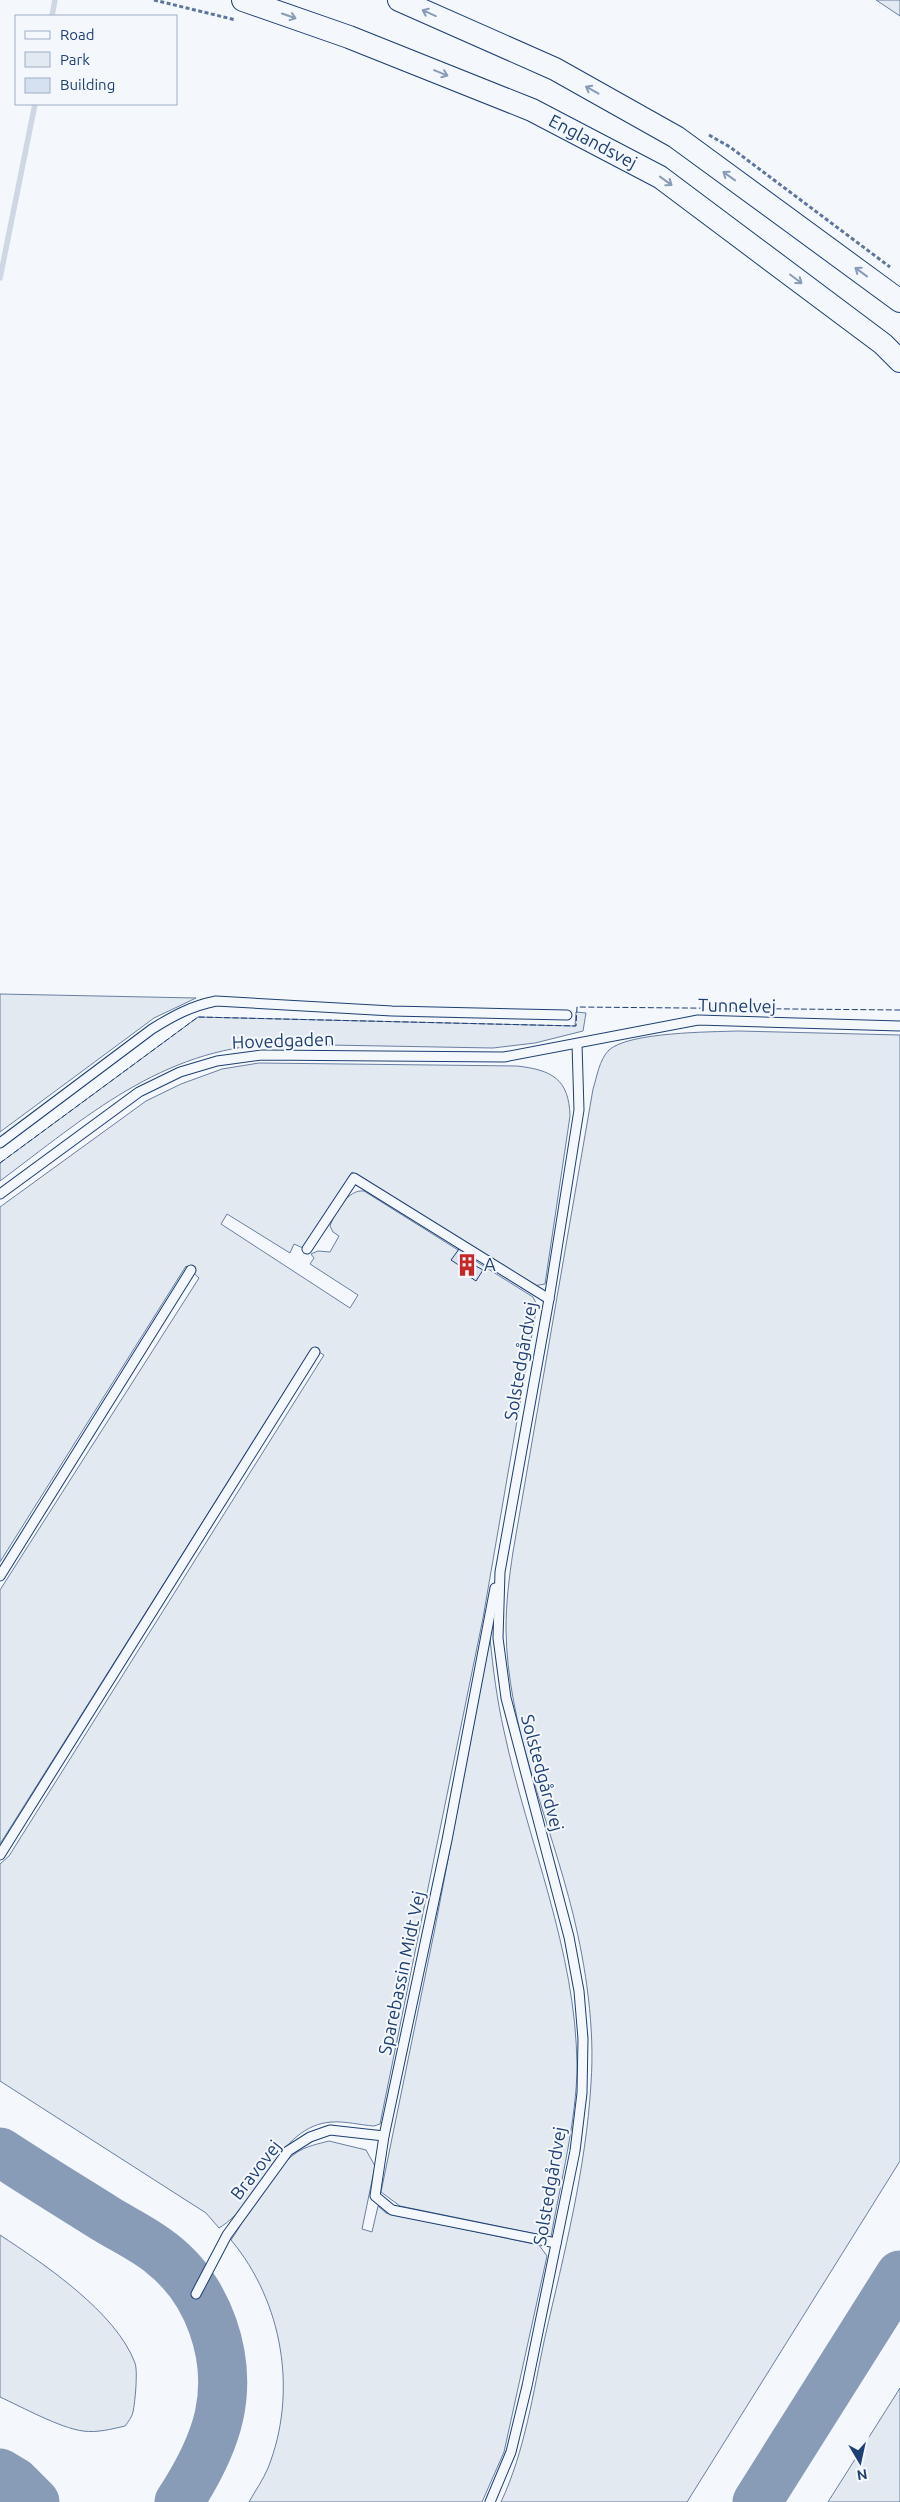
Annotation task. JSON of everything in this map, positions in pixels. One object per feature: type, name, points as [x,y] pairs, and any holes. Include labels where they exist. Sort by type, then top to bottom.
[{"type":"main road","points":[[399,0],[554,69],[676,137],[900,301]]},
{"type":"main road","name":"Englandsvej","points":[[240,10],[349,37],[532,110],[660,177],[897,353]]},
{"type":"lane","points":[[0,1143],[152,1029],[178,1013],[199,1005],[216,1002],[392,1011],[567,1015]]},
{"type":"lane","name":"Tunnelvej","points":[[576,1044],[698,1020],[900,1026]]},
{"type":"lane","name":"Hovedgaden","points":[[0,1194],[139,1092],[180,1072],[217,1061],[262,1055],[504,1057],[576,1044]]},
{"type":"lane","name":"Solstedgårdvej","points":[[490,2502],[511,2452],[528,2386],[575,2150],[582,2093],[582,2019],[569,1936],[506,1698],[498,1638],[500,1572],[549,1299],[580,1110],[576,1044]]},
{"type":"lane","points":[[307,1249],[354,1178],[549,1299]]},
{"type":"lane","points":[[0,1576],[191,1270]]},
{"type":"lane","points":[[0,1855],[315,1352]]},
{"type":"lane","name":"Sparebassin Midt Vej","points":[[500,1572],[447,1840],[384,2136],[375,2196],[392,2210],[556,2243]]},
{"type":"lane","name":"Bravovej","points":[[196,2294],[228,2235],[288,2151],[310,2137],[330,2130],[384,2136]]},
{"type":"path","points":[[154,0],[240,10]]},
{"type":"green space","points":[[876,0],[900,0],[900,16]]},
{"type":"green space","points":[[0,994],[196,998],[154,1018],[0,1132]]},
{"type":"green space","points":[[576,1012],[586,1013],[583,1031],[535,1043],[493,1048],[274,1044],[233,1049],[196,1059],[160,1073],[127,1090],[63,1133],[0,1181],[0,1163],[198,1017],[575,1026]]},
{"type":"green space","points":[[738,1031],[900,1035],[900,2161],[687,2502],[501,2502],[516,2463],[528,2421],[567,2243],[584,2147],[592,2062],[588,1998],[578,1934],[564,1879],[531,1773],[514,1702],[508,1666],[506,1629],[508,1590],[513,1552],[593,1089],[601,1064],[609,1050],[619,1044],[634,1040],[670,1034]]},
{"type":"green space","points":[[259,1063],[517,1066],[529,1068],[549,1074],[562,1085],[569,1103],[570,1116],[545,1284],[533,1286],[352,1172],[303,1248],[294,1244],[290,1253],[227,1214],[221,1224],[350,1308],[358,1295],[310,1264],[314,1258],[311,1254],[318,1251],[330,1252],[339,1236],[333,1232],[330,1226],[335,1214],[353,1194],[358,1191],[364,1191],[533,1297],[537,1305],[483,1618],[380,2124],[374,2126],[332,2122],[313,2126],[297,2136],[270,2167],[246,2202],[233,2217],[219,2228],[206,2213],[0,2081],[0,1864],[9,1856],[324,1355],[312,1348],[0,1844],[0,1590],[199,1278],[186,1266],[0,1562],[0,1207],[146,1101],[181,1084],[222,1069]]},
{"type":"green space","points":[[490,1638],[499,1708],[504,1731],[560,1939],[569,1980],[575,2023],[577,2066],[574,2107],[551,2237],[400,2206],[381,2192],[435,1928]]},
{"type":"green space","points":[[329,2141],[366,2150],[375,2166],[362,2229],[372,2232],[378,2206],[386,2213],[539,2245],[547,2256],[504,2452],[482,2502],[249,2502],[268,2468],[277,2439],[282,2409],[283,2379],[280,2349],[263,2291],[249,2265],[231,2240],[268,2182],[286,2161],[304,2149]]},
{"type":"green space","points":[[0,2235],[37,2260],[77,2291],[96,2308],[126,2344],[135,2363],[136,2380],[133,2412],[125,2426],[94,2431],[74,2429],[52,2422],[0,2397]]},
{"type":"green space","points":[[900,2388],[900,2502],[828,2502]]},
{"type":"building","name":"A","points":[[459,1249],[477,1260],[474,1265],[483,1270],[476,1281],[458,1269],[460,1266],[451,1260]]},
{"type":"waterway","points":[[52,15],[55,0]]},
{"type":"waterway","points":[[0,278],[35,105]]},
{"type":"taxiway","points":[[0,2152],[155,2248],[178,2268],[204,2305],[213,2326],[219,2348],[222,2394],[219,2416],[208,2450],[179,2502]]},
{"type":"taxiway","points":[[757,2502],[900,2275]]},
{"type":"taxiway","points":[[0,2473],[15,2482],[35,2502]]},
{"type":"fence","points":[[0,1163],[198,1017],[576,1026],[577,1007],[900,1010]]},
{"type":"place","name":"A","points":[[467,1265]]}]
